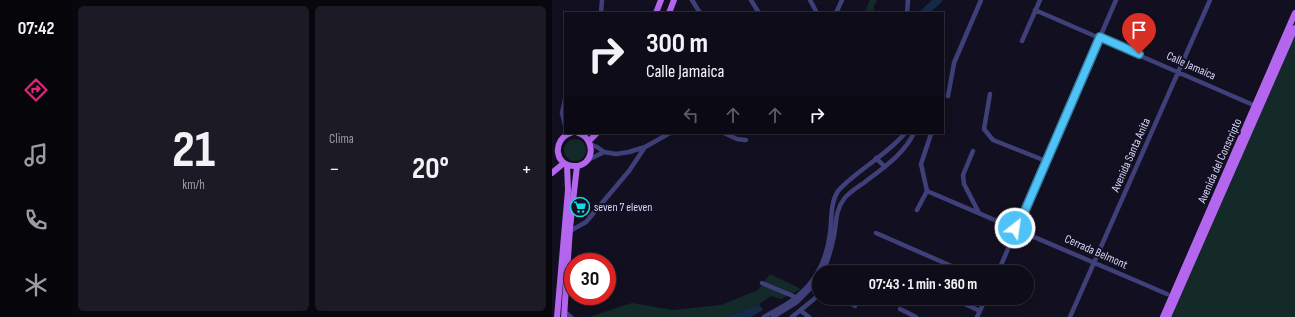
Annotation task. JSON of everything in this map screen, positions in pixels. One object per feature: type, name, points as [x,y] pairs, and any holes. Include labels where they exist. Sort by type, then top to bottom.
[{"type":"main road","points":[[656,12],[661,0]]},
{"type":"main road","points":[[669,12],[674,0]]},
{"type":"main road","name":"Avenida del Conscripto","points":[[1163,317],[1295,13]]},
{"type":"main road","name":"Avenida del Conscripto","points":[[1168,317],[1295,28]]},
{"type":"main road","points":[[568,134],[561,139],[558,151],[560,158],[566,164],[578,166],[588,160],[591,150],[590,142],[580,134]]},
{"type":"main road","points":[[590,142],[596,134]]},
{"type":"main road","points":[[552,156],[558,151]]},
{"type":"main road","points":[[552,173],[566,164]]},
{"type":"main road","points":[[557,317],[568,190],[566,164]]},
{"type":"main road","points":[[564,314],[570,231],[578,166]]},
{"type":"street","points":[[601,12],[602,0]]},
{"type":"street","points":[[692,0],[699,12]]},
{"type":"street","points":[[751,0],[758,12]]},
{"type":"street","points":[[810,0],[816,12]]},
{"type":"street","points":[[836,12],[842,0]]},
{"type":"street","points":[[907,12],[908,0]]},
{"type":"street","points":[[948,96],[954,63],[981,0]]},
{"type":"street","points":[[1022,41],[1040,0]]},
{"type":"street","points":[[1001,265],[1116,0]]},
{"type":"street","name":"Avenida Santa Anita","points":[[1070,317],[1210,0]]},
{"type":"street","name":"Calle Jamaica","points":[[1035,10],[1251,104]]},
{"type":"street","points":[[990,94],[984,128],[993,140],[1046,161]]},
{"type":"street","points":[[564,104],[562,113],[564,121]]},
{"type":"street","points":[[590,142],[604,152],[616,154],[645,147],[668,134]]},
{"type":"street","points":[[726,134],[737,139],[746,140]]},
{"type":"street","points":[[764,317],[796,301],[814,280],[820,269],[830,235],[834,199],[839,190],[903,134]]},
{"type":"street","points":[[825,265],[834,239],[836,215],[839,206],[850,193],[885,167],[907,146],[913,134]]},
{"type":"street","points":[[917,210],[927,191],[920,164],[931,134]]},
{"type":"street","points":[[570,231],[586,222],[629,171],[645,147]]},
{"type":"street","points":[[588,160],[604,152]]},
{"type":"street","points":[[973,152],[963,175],[964,184],[979,213]]},
{"type":"street","points":[[876,158],[885,167]]},
{"type":"street","name":"Cerrada Belmont","points":[[927,191],[1166,294]]},
{"type":"street","points":[[876,233],[949,265]]},
{"type":"street","points":[[762,283],[793,296],[796,301]]},
{"type":"street","points":[[773,317],[796,301],[812,286]]},
{"type":"street","points":[[792,317],[812,301]]},
{"type":"street","points":[[967,305],[980,311]]},
{"type":"street","points":[[978,317],[983,305]]},
{"type":"street","points":[[900,309],[916,317]]},
{"type":"street","points":[[801,311],[809,317]]},
{"type":"street","points":[[564,314],[571,317]]},
{"type":"green space","points":[[870,0],[877,0],[874,6],[874,12],[865,11]]},
{"type":"green space","points":[[1295,35],[1295,317],[1170,317]]},
{"type":"green space","points":[[575,139],[583,142],[586,150],[583,158],[575,161],[567,158],[564,150],[567,142]]},
{"type":"green space","points":[[770,274],[801,289],[781,299],[771,296],[759,304],[725,317],[592,317],[632,303],[673,310],[721,305],[758,290]]},
{"type":"water","points":[[759,304],[763,310],[751,317],[725,317]]},
{"type":"waterway","points":[[925,12],[938,0]]},
{"type":"place","name":"seven 7 eleven","points":[[580,207]]},
{"type":"route","points":[[1015,228],[1017,229],[1100,37],[1139,54]]}]
